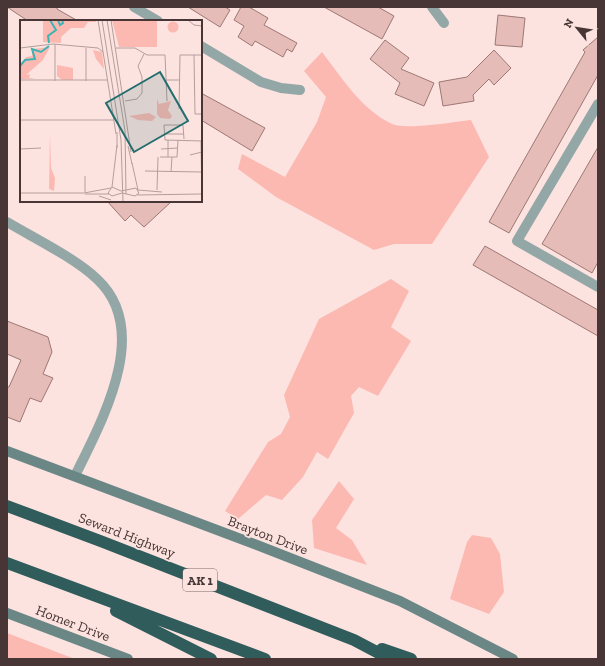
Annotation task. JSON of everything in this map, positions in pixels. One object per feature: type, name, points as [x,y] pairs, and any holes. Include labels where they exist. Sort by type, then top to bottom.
[{"type":"highway","name":"Seward Highway","points":[[7,506],[354,640],[390,659]]},
{"type":"highway","points":[[7,563],[264,659]]},
{"type":"highway","points":[[63,584],[211,659]]},
{"type":"highway","points":[[354,640],[411,659]]},
{"type":"main road","name":"Brayton Drive","points":[[7,451],[400,601],[513,659]]},
{"type":"main road","name":"Homer Drive","points":[[7,613],[128,659]]},
{"type":"street","points":[[134,7],[156,20]]},
{"type":"street","points":[[432,7],[444,23]]},
{"type":"street","points":[[202,47],[261,82],[281,88],[300,90]]},
{"type":"street","points":[[598,104],[517,241],[598,286]]},
{"type":"street","points":[[7,222],[80,266],[98,279],[111,297],[118,314],[123,336],[122,355],[115,381],[99,425],[75,476]]},
{"type":"shaded area","points":[[322,52],[353,92],[371,110],[392,124],[399,126],[419,126],[471,120],[489,157],[432,244],[394,244],[374,250],[276,197],[238,169],[242,154],[285,177],[317,122],[326,97],[304,71]]},
{"type":"shaded area","points":[[391,279],[409,291],[391,327],[411,341],[378,396],[359,387],[351,396],[354,413],[328,459],[317,452],[303,477],[282,500],[266,495],[238,519],[225,511],[268,442],[281,434],[290,417],[284,395],[319,319]]},
{"type":"shaded area","points":[[339,481],[354,499],[336,528],[352,540],[367,565],[314,548],[312,520]]},
{"type":"shaded area","points":[[472,535],[491,538],[500,554],[504,592],[489,614],[450,599],[467,542]]},
{"type":"shaded area","points":[[7,633],[75,659],[7,658]]},
{"type":"building","points":[[7,7],[57,7],[57,9],[76,20],[26,20]]},
{"type":"building","points":[[188,7],[225,7],[230,10],[220,27]]},
{"type":"building","points":[[241,7],[249,7],[268,18],[264,25],[297,43],[292,52],[287,49],[283,57],[255,41],[252,46],[238,37],[244,26],[234,20]]},
{"type":"building","points":[[324,7],[378,7],[394,16],[382,39]]},
{"type":"building","points":[[498,15],[525,18],[522,47],[495,45]]},
{"type":"building","points":[[598,37],[598,75],[509,233],[489,222],[585,52],[583,50]]},
{"type":"building","points":[[385,40],[409,58],[401,69],[434,83],[424,106],[395,94],[400,83],[370,59]]},
{"type":"building","points":[[494,50],[511,68],[494,85],[489,79],[473,95],[474,101],[443,106],[439,82],[467,77]]},
{"type":"building","points":[[202,94],[265,128],[252,151],[202,121]]},
{"type":"building","points":[[598,147],[598,262],[592,273],[542,244]]},
{"type":"building","points":[[108,202],[171,202],[144,227],[131,215],[125,221]]},
{"type":"building","points":[[485,246],[598,310],[598,336],[473,265]]},
{"type":"building","points":[[7,321],[48,337],[52,352],[43,374],[53,378],[41,402],[30,398],[20,422],[7,417],[7,387],[9,387],[21,360],[7,354]]}]
